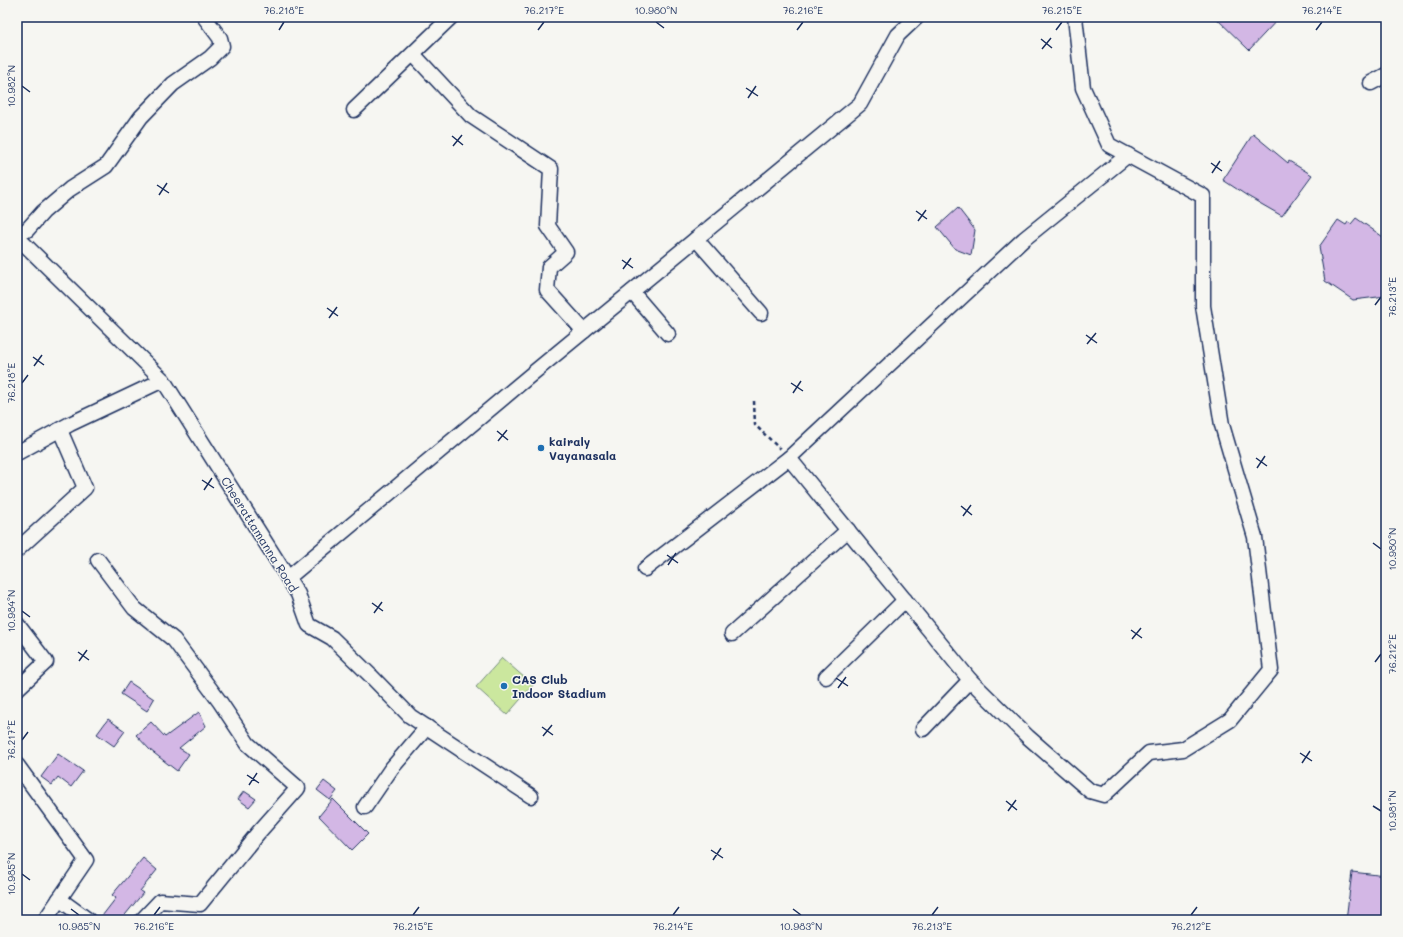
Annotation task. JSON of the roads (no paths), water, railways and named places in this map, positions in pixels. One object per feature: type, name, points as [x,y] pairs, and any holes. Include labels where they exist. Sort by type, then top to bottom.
[{"type":"street","points":[[17,234],[27,230],[43,212],[70,189],[106,166],[142,117],[173,84],[210,58],[222,46],[220,38],[205,18],[206,17]]},
{"type":"street","points":[[354,110],[451,17]]},
{"type":"street","points":[[288,578],[584,331],[860,104],[898,35],[917,17]]},
{"type":"street","points":[[789,458],[970,680],[1028,737],[1090,791],[1104,795],[1149,754],[1183,749],[1230,720],[1271,670],[1255,537],[1222,425],[1202,306],[1203,196],[1109,145],[1083,88],[1075,17]]},
{"type":"street","points":[[412,54],[471,116],[551,170],[548,226],[566,252],[549,267],[547,290],[584,331]]},
{"type":"street","points":[[1371,83],[1386,75]]},
{"type":"street","points":[[645,568],[789,458],[1024,240],[1128,155]]},
{"type":"street","name":"Cheerattamanna Road","points":[[17,237],[163,380],[298,594],[309,625],[332,638],[410,716],[531,796]]},
{"type":"street","points":[[696,239],[761,313]]},
{"type":"street","points":[[632,292],[668,334]]},
{"type":"street","points":[[17,453],[60,430],[163,380]]},
{"type":"street","points":[[17,550],[85,488],[60,430]]},
{"type":"street","points":[[732,634],[848,530]]},
{"type":"street","points":[[98,560],[134,608],[174,640],[220,702],[248,744],[298,788],[258,833],[200,904],[160,901],[142,920]]},
{"type":"street","points":[[826,677],[905,600]]},
{"type":"street","points":[[17,624],[46,662],[17,689]]},
{"type":"street","points":[[923,728],[970,680]]},
{"type":"street","points":[[365,807],[391,769],[427,727]]},
{"type":"street","points":[[17,765],[86,860],[45,920]]},
{"type":"street","points":[[59,899],[88,920]]},
{"type":"place","name":"kairaly Vayanasala","points":[[541,448]]},
{"type":"place","name":"CAS Club Indoor Stadium","points":[[504,686]]}]
